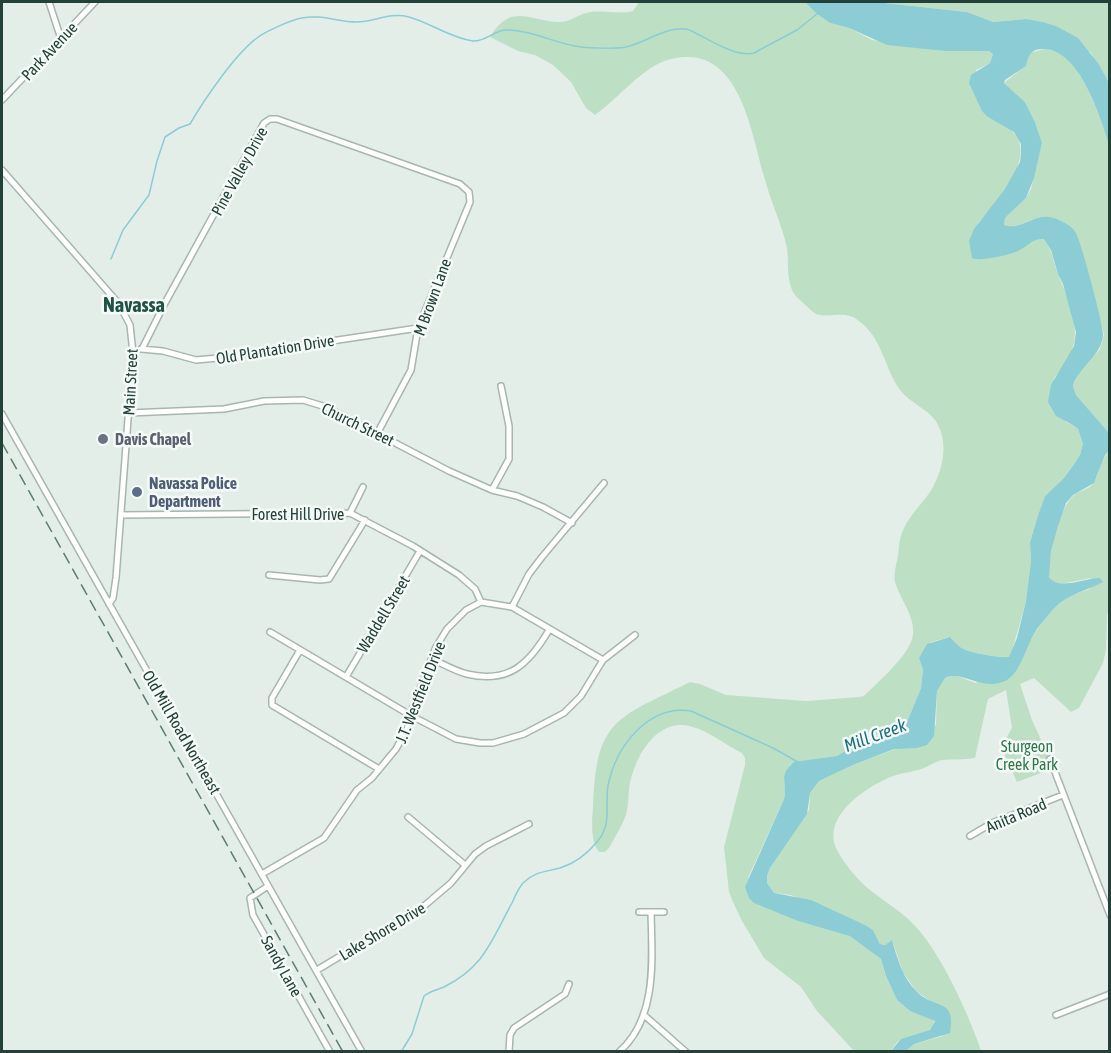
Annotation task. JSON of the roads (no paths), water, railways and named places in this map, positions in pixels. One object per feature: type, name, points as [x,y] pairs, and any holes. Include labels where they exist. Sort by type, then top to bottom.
[{"type":"street","points":[[49,2],[61,39]]},
{"type":"street","name":"Park Avenue","points":[[2,100],[95,2]]},
{"type":"street","name":"Pine Valley Drive","points":[[142,349],[259,129],[270,119],[277,119],[364,148],[460,184],[469,192]]},
{"type":"street","name":"Main Street","points":[[2,170],[119,304],[130,325],[133,349],[129,413],[115,585],[110,604]]},
{"type":"street","name":"M Brown Lane","points":[[378,432],[411,370],[418,328],[470,202],[469,192]]},
{"type":"street","name":"Old Plantation Drive","points":[[133,349],[163,351],[196,360],[418,328]]},
{"type":"street","points":[[492,490],[509,459],[509,426],[501,386]]},
{"type":"street","name":"Church Street","points":[[129,413],[224,409],[264,401],[303,400],[326,406],[449,471],[492,490],[517,496],[572,523]]},
{"type":"street","name":"Old Mill Road Northeast","points":[[2,414],[362,1052]]},
{"type":"street","points":[[512,607],[529,574],[604,483]]},
{"type":"street","points":[[350,513],[363,487]]},
{"type":"street","name":"Forest Hill Drive","points":[[121,515],[350,513],[459,575],[475,589],[482,602]]},
{"type":"street","points":[[269,575],[329,579],[365,520]]},
{"type":"street","name":"Waddell Street","points":[[346,677],[420,551]]},
{"type":"street","points":[[482,602],[512,607],[603,660]]},
{"type":"street","name":"J.T. Westfield Drive","points":[[262,874],[324,838],[357,790],[379,769],[403,739],[436,647],[447,629],[466,610],[482,602]]},
{"type":"street","points":[[432,659],[465,673],[486,676],[508,673],[525,663],[549,630]]},
{"type":"street","points":[[270,632],[410,715],[456,739],[468,742],[493,742],[524,734],[551,721],[572,706],[587,688],[603,660],[635,635]]},
{"type":"street","points":[[300,650],[272,698],[272,705],[379,769]]},
{"type":"street","points":[[1050,759],[1109,911]]},
{"type":"street","name":"Anita Road","points":[[970,836],[992,823],[1063,795]]},
{"type":"street","points":[[408,817],[465,865]]},
{"type":"street","name":"Lake Shore Drive","points":[[317,969],[424,906],[451,884],[465,865],[486,846],[529,824]]},
{"type":"street","name":"Sandy Lane","points":[[268,886],[250,898],[254,915],[330,1052]]},
{"type":"street","points":[[639,912],[664,912]]},
{"type":"street","points":[[619,1052],[635,1032],[644,1015],[651,982],[651,912]]},
{"type":"street","points":[[509,1052],[510,1035],[514,1028],[565,994],[569,984]]},
{"type":"street","points":[[1056,1015],[1110,994]]},
{"type":"street","points":[[644,1015],[686,1052]]},
{"type":"water","points":[[805,2],[875,2],[967,12],[993,22],[1026,19],[1043,22],[1078,38],[1098,63],[1109,83],[1109,144],[1094,102],[1078,72],[1068,60],[1056,52],[1043,49],[1033,51],[1026,66],[1004,83],[1025,102],[1042,143],[1034,178],[1026,198],[1005,218],[1004,225],[1021,225],[1037,218],[1049,217],[1064,222],[1074,230],[1087,267],[1103,335],[1094,356],[1073,386],[1076,395],[1109,433],[1109,451],[1105,455],[1094,483],[1073,495],[1066,503],[1051,551],[1049,577],[1059,583],[1100,578],[1103,582],[1071,596],[1056,607],[1040,625],[1017,669],[1007,680],[990,684],[958,676],[945,678],[937,691],[934,736],[927,745],[894,749],[819,781],[810,793],[807,814],[770,868],[767,876],[767,883],[774,893],[811,900],[867,926],[873,930],[880,944],[885,945],[892,940],[901,967],[911,986],[923,997],[947,1009],[951,1021],[950,1033],[914,1044],[906,1051],[891,1051],[901,1039],[930,1030],[935,1021],[910,1011],[897,1000],[881,959],[850,936],[798,921],[754,903],[749,898],[745,887],[784,799],[786,771],[794,762],[837,756],[865,739],[905,727],[921,688],[923,670],[919,658],[927,644],[950,637],[960,647],[970,651],[1009,657],[1017,638],[1026,601],[1031,561],[1030,542],[1038,515],[1045,496],[1064,478],[1080,455],[1083,444],[1078,429],[1056,416],[1048,402],[1051,385],[1074,346],[1076,332],[1063,284],[1051,250],[1044,239],[1034,241],[1008,254],[987,259],[972,258],[969,241],[974,229],[1005,189],[1020,162],[1021,154],[1021,144],[1014,132],[982,111],[969,83],[971,75],[990,63],[993,54],[989,51],[945,51],[887,45],[849,28],[830,23]]},
{"type":"waterway","points":[[111,259],[123,230],[149,195],[165,137],[190,124],[220,78],[248,45],[266,32],[292,21],[316,17],[356,22],[388,16],[402,16],[456,37],[473,41],[482,40],[506,30],[525,32],[572,45],[604,48],[626,47],[663,32],[686,29],[725,48],[747,54],[754,53],[797,30],[817,14]]},
{"type":"waterway","points":[[401,1052],[412,1034],[424,996],[454,981],[476,963],[493,939],[523,883],[536,874],[571,864],[597,842],[607,820],[607,789],[613,767],[628,741],[649,720],[676,710],[691,711],[773,748],[798,762]]},
{"type":"railway","points":[[2,443],[343,1052]]},
{"type":"place","name":"Davis Chapel","points":[[103,439]]},
{"type":"place","name":"Navassa Police Department","points":[[137,492]]},
{"type":"district","name":"Navassa","points":[[134,304]]},
{"type":"water label","name":"Mill Creek","points":[[875,735]]},
{"type":"park label","name":"Sturgeon Creek Park","points":[[1027,755]]}]
